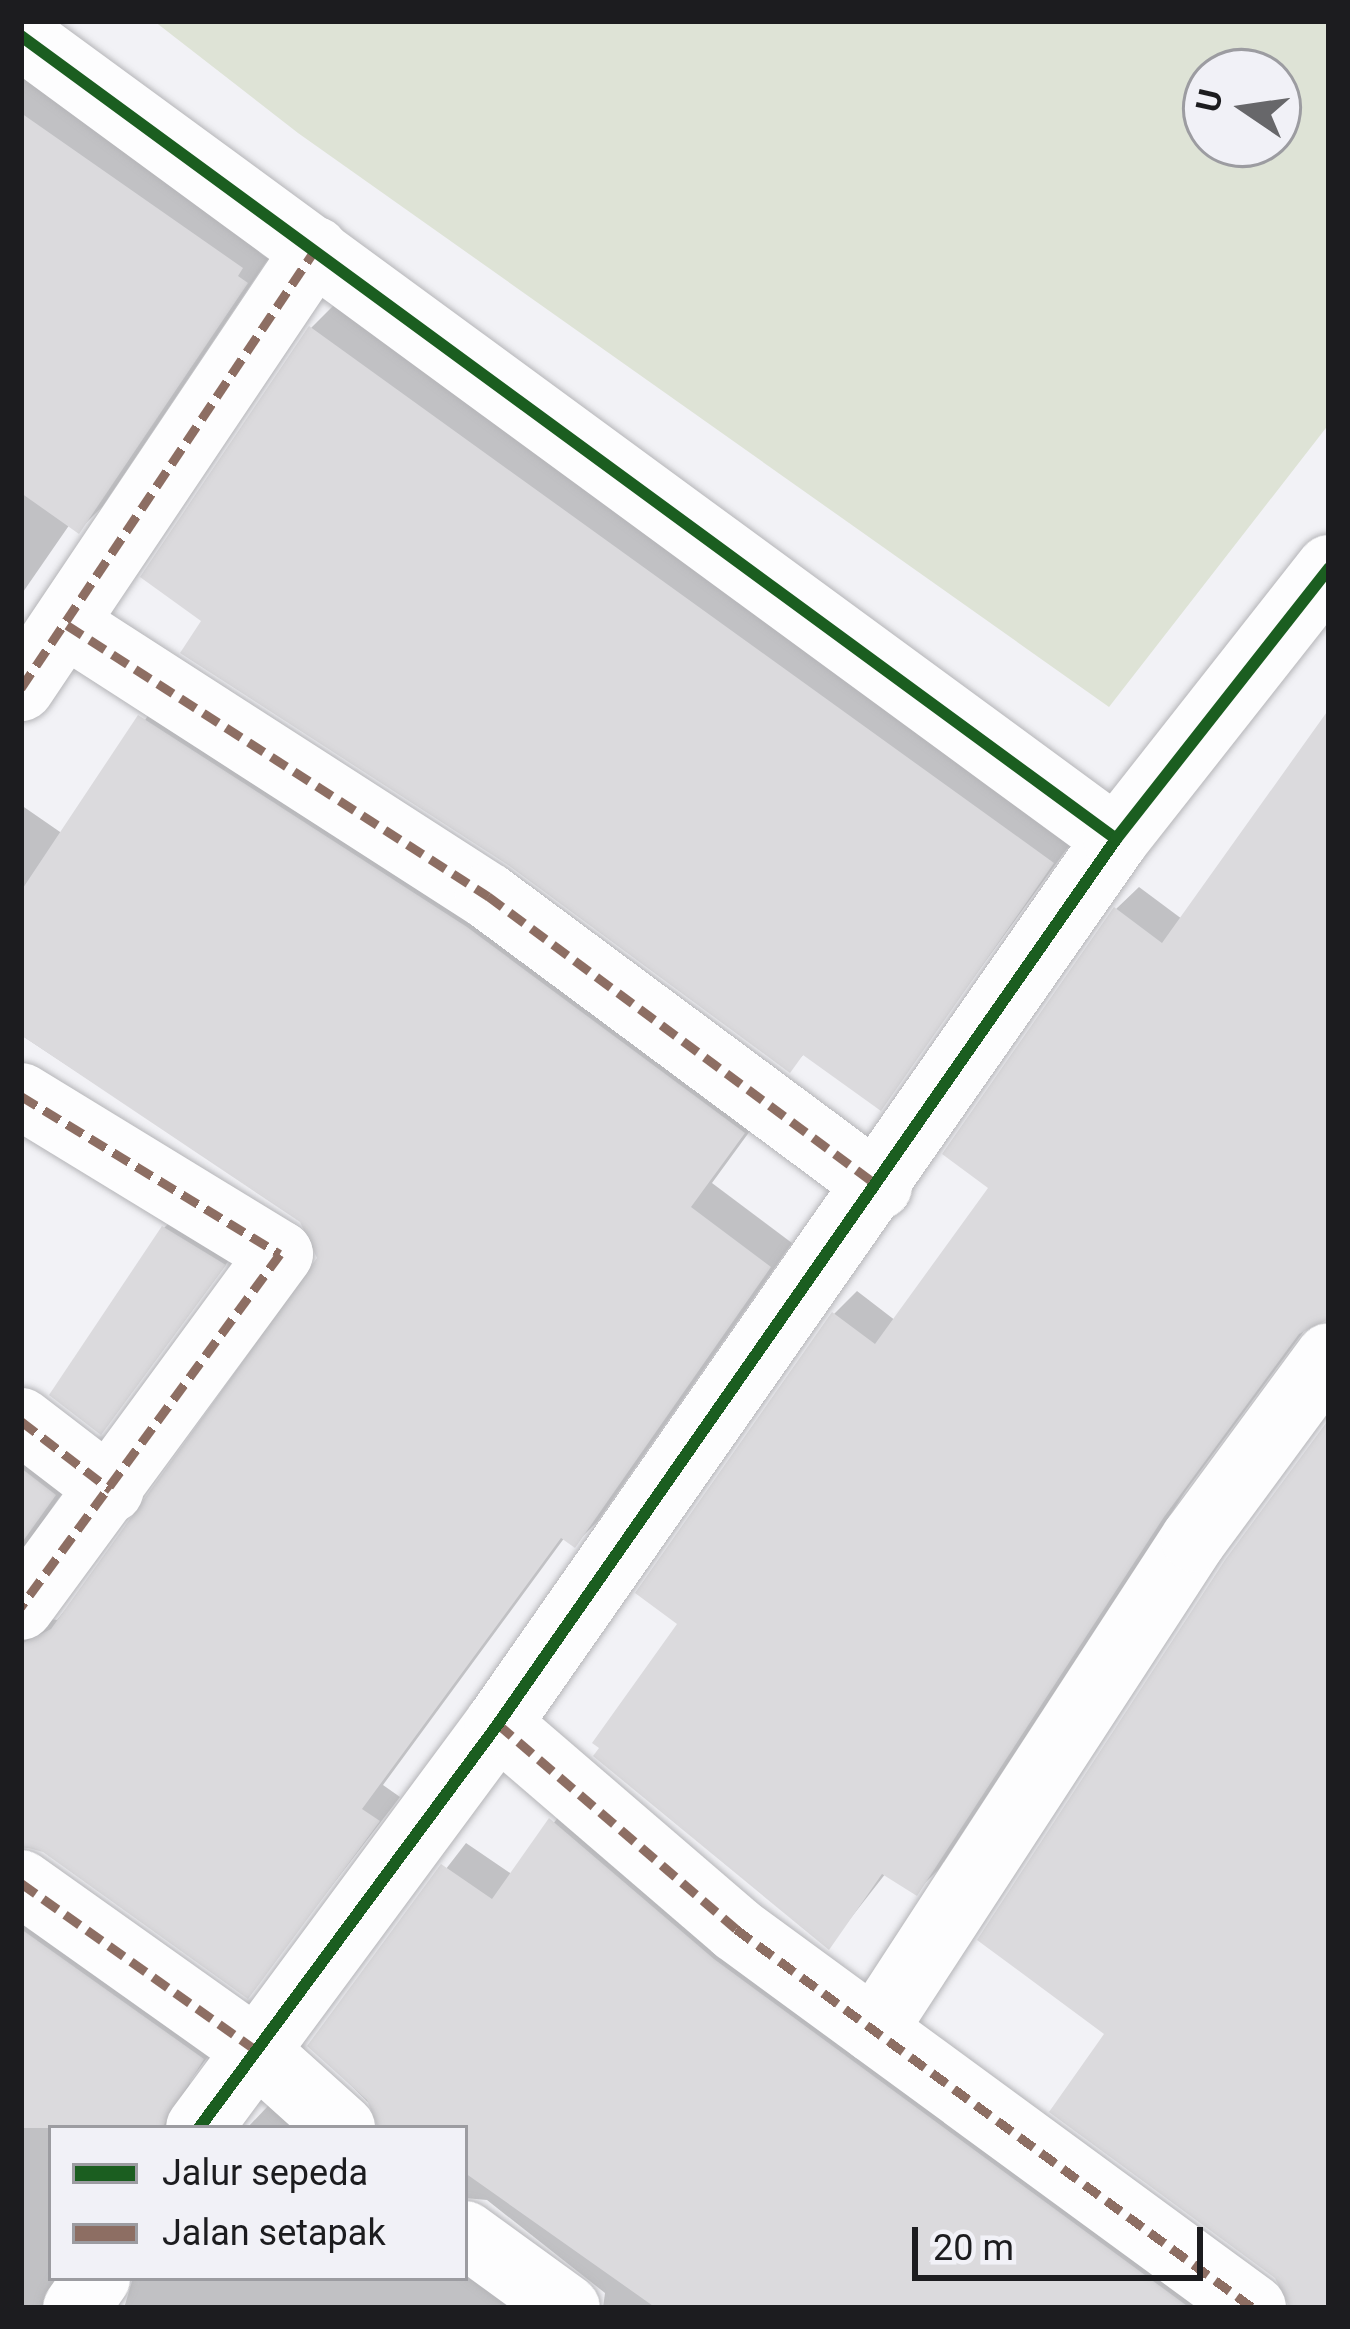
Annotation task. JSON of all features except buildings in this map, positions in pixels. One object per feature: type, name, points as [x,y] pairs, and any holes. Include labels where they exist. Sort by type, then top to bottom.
[{"type":"street","points":[[21,36],[1116,839]]},
{"type":"street","points":[[21,688],[315,250]]},
{"type":"street","points":[[201,2125],[253,2048],[498,1724],[879,1186],[1116,839],[1329,568]]},
{"type":"street","points":[[67,625],[488,896],[879,1186]]},
{"type":"street","points":[[21,1096],[280,1254],[112,1490],[21,1607]]},
{"type":"street","points":[[874,2030],[1193,1539],[1329,1356]]},
{"type":"street","points":[[21,1421],[112,1490]]},
{"type":"street","points":[[498,1724],[736,1929],[1253,2308]]},
{"type":"street","points":[[21,1883],[253,2048],[339,2125]]},
{"type":"street","points":[[468,2236],[567,2308]]},
{"type":"street","points":[[76,2308],[95,2281]]},
{"type":"shaded area","points":[[154,21],[1329,21],[1329,424],[1109,707],[298,133]]},
{"type":"marked path","points":[[21,688],[315,250]]},
{"type":"marked path","points":[[67,625],[488,896],[879,1186]]},
{"type":"marked path","points":[[21,1096],[280,1254],[21,1607]]},
{"type":"marked path","points":[[21,1421],[111,1490]]},
{"type":"marked path","points":[[498,1724],[736,1929],[1253,2308]]},
{"type":"marked path","points":[[21,1883],[253,2048]]},
{"type":"cycle path","points":[[21,36],[1116,839]]},
{"type":"cycle path","points":[[201,2125],[498,1724],[1116,839],[1329,568]]}]
